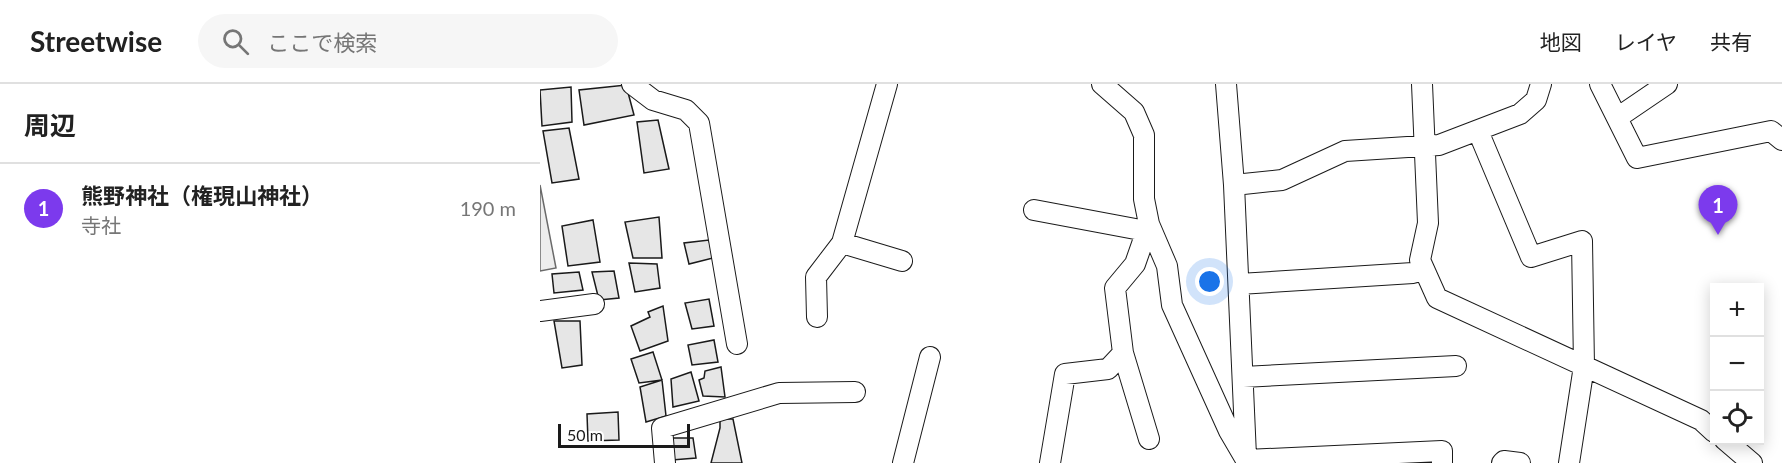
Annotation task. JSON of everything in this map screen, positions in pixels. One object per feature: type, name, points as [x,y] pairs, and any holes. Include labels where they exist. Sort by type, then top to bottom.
[{"type":"street","points":[[632,84],[653,100],[686,110],[699,123],[737,344]]},
{"type":"street","points":[[817,317],[816,277],[842,243],[887,84]]},
{"type":"street","points":[[1102,84],[1134,112],[1144,135],[1144,199],[1148,228],[1167,266],[1172,305],[1229,430],[1247,462]]},
{"type":"street","points":[[1226,84],[1234,185],[1247,462]]},
{"type":"street","points":[[1422,84],[1428,223],[1420,260],[1437,298],[1701,420],[1710,428]]},
{"type":"street","points":[[1234,185],[1282,180],[1345,151],[1439,145],[1520,114],[1536,100],[1541,84]]},
{"type":"street","points":[[1600,84],[1637,158],[1772,131],[1782,140]]},
{"type":"street","points":[[1617,118],[1667,84]]},
{"type":"street","points":[[1478,131],[1531,256],[1581,241],[1584,366],[1569,463]]},
{"type":"street","points":[[1034,210],[1148,228]]},
{"type":"street","points":[[1148,228],[1135,264],[1115,288],[1123,353],[1149,439]]},
{"type":"street","points":[[842,243],[902,261]]},
{"type":"street","points":[[1239,284],[1413,273]]},
{"type":"street","points":[[540,312],[594,304]]},
{"type":"street","points":[[1050,463],[1065,374],[1108,369],[1123,353]]},
{"type":"street","points":[[903,463],[930,357]]},
{"type":"street","points":[[1243,377],[1456,366]]},
{"type":"street","points":[[665,463],[662,428],[779,393],[855,392]]},
{"type":"street","points":[[1730,445],[1752,463]]},
{"type":"street","points":[[1247,462],[1442,451],[1442,463]]},
{"type":"street","points":[[1502,463],[1504,461],[1520,463]]},
{"type":"shaded area","points":[[540,185],[556,268],[540,271]]},
{"type":"building","points":[[626,85],[634,115],[584,125],[579,90]]},
{"type":"building","points":[[571,87],[572,122],[542,126],[540,90]]},
{"type":"building","points":[[658,120],[669,169],[644,173],[637,122]]},
{"type":"building","points":[[569,128],[579,179],[552,183],[543,131]]},
{"type":"building","points":[[659,217],[662,258],[633,258],[625,222]]},
{"type":"building","points":[[593,220],[600,262],[568,266],[562,226]]},
{"type":"building","points":[[709,240],[713,258],[689,264],[684,243]]},
{"type":"building","points":[[629,263],[657,264],[660,288],[635,292]]},
{"type":"building","points":[[614,271],[619,298],[599,300],[592,272]]},
{"type":"building","points":[[579,272],[583,290],[554,293],[552,274]]},
{"type":"building","points":[[709,299],[714,326],[692,329],[685,303]]},
{"type":"building","points":[[663,306],[668,341],[640,351],[631,326],[650,317],[648,312]]},
{"type":"building","points":[[554,321],[580,321],[582,365],[562,368]]},
{"type":"building","points":[[714,340],[718,362],[692,365],[688,345]]},
{"type":"building","points":[[653,352],[662,380],[639,383],[631,359]]},
{"type":"building","points":[[721,367],[725,397],[703,396],[699,380],[704,378],[705,371]]},
{"type":"building","points":[[691,372],[699,401],[673,407],[671,379]]},
{"type":"building","points":[[662,380],[666,416],[646,422],[640,387]]},
{"type":"building","points":[[618,412],[619,440],[588,441],[587,414]]},
{"type":"building","points":[[720,419],[733,419],[742,463],[711,463],[720,428]]},
{"type":"building","points":[[669,438],[693,438],[696,458],[672,460]]},
{"type":"place","name":"熊野神社（権現山神社）","points":[[1718,235]]}]
